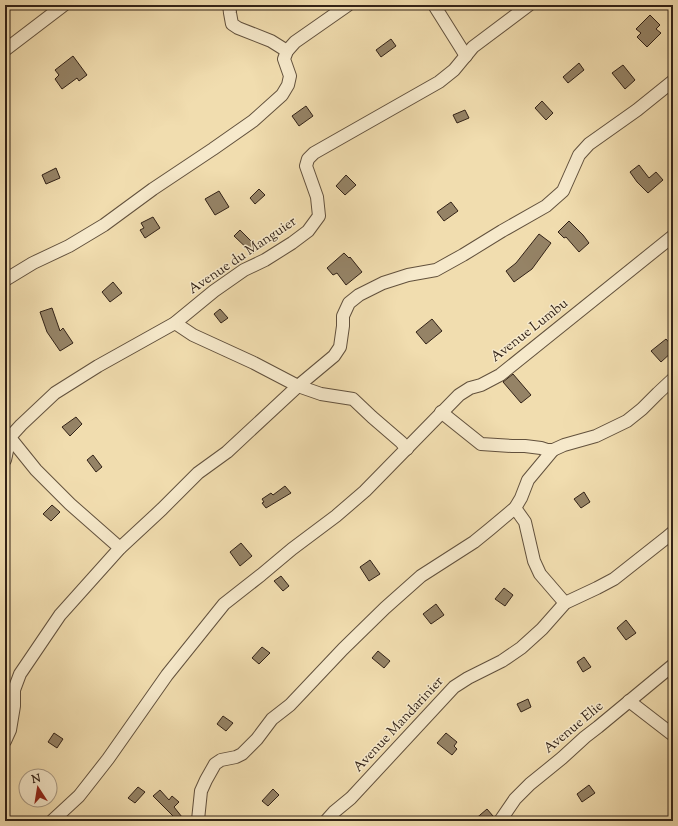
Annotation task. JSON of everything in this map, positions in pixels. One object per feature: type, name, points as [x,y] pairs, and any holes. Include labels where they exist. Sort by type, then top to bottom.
[{"type":"street","points":[[5,50],[64,5]]},
{"type":"street","points":[[229,5],[232,24],[238,28],[271,41],[286,50]]},
{"type":"street","points":[[5,280],[33,263],[69,246],[104,225],[253,121],[282,95],[288,85],[290,76],[284,60],[286,50],[348,5]]},
{"type":"street","points":[[434,5],[466,56]]},
{"type":"street","name":"Avenue du Manguier","points":[[7,434],[21,425],[55,393],[98,366],[175,323],[214,291],[244,270],[265,260],[308,231],[319,216],[317,197],[306,166],[308,159],[314,153],[439,82],[454,70],[474,47],[529,5]]},
{"type":"street","points":[[5,741],[10,730],[14,706],[14,690],[20,674],[60,615],[120,548],[198,473],[227,452],[298,386],[334,356],[340,347],[343,316],[349,303],[359,295],[383,283],[408,275],[436,270],[546,206],[563,191],[579,155],[589,144],[637,110],[673,81]]},
{"type":"street","name":"Avenue Lumbu","points":[[52,821],[79,796],[108,759],[167,675],[224,604],[366,492],[441,412],[459,395],[470,388],[480,385],[500,375],[673,236]]},
{"type":"street","points":[[175,323],[193,335],[254,363],[298,386],[321,394],[353,399],[407,449]]},
{"type":"street","points":[[441,412],[481,444],[525,446],[553,450],[564,445],[596,436],[627,420],[642,409],[673,379]]},
{"type":"street","points":[[7,434],[42,476],[70,504],[120,548]]},
{"type":"street","points":[[5,460],[7,434]]},
{"type":"street","points":[[196,821],[198,820],[201,791],[216,764],[221,760],[236,757],[242,754],[257,739],[272,718],[290,705],[343,649],[385,608],[421,576],[474,542],[515,508],[521,498],[528,480],[553,450]]},
{"type":"street","points":[[515,508],[525,522],[534,561],[540,574],[565,603]]},
{"type":"street","name":"Avenue Mandarinier","points":[[326,821],[334,812],[351,798],[454,687],[468,678],[502,661],[521,648],[542,629],[565,603],[614,579],[673,532]]},
{"type":"street","name":"Avenue Elie","points":[[500,821],[515,799],[530,784],[673,665]]},
{"type":"street","points":[[629,701],[673,735]]},
{"type":"building","points":[[650,15],[660,25],[656,29],[661,33],[647,47],[637,37],[641,33],[636,29]]},
{"type":"building","points":[[391,39],[396,46],[381,57],[376,50]]},
{"type":"building","points":[[73,56],[87,75],[79,81],[77,78],[62,89],[55,79],[59,75],[55,70]]},
{"type":"building","points":[[579,63],[584,70],[568,83],[563,77]]},
{"type":"building","points":[[623,65],[635,80],[625,89],[612,73]]},
{"type":"building","points":[[542,101],[553,113],[546,120],[535,108]]},
{"type":"building","points":[[306,106],[313,116],[299,126],[292,116]]},
{"type":"building","points":[[465,110],[469,118],[457,123],[453,115]]},
{"type":"building","points":[[639,165],[649,178],[656,172],[663,180],[648,193],[630,172]]},
{"type":"building","points":[[56,168],[60,178],[46,184],[42,175]]},
{"type":"building","points":[[346,175],[356,185],[345,195],[336,186]]},
{"type":"building","points":[[259,189],[265,195],[255,204],[250,198]]},
{"type":"building","points":[[219,191],[229,207],[215,215],[205,199]]},
{"type":"building","points":[[451,202],[458,211],[444,221],[437,212]]},
{"type":"building","points":[[153,217],[160,228],[145,238],[140,230],[144,228],[141,223]]},
{"type":"building","points":[[569,221],[589,243],[579,252],[566,237],[564,238],[558,232]]},
{"type":"building","points":[[240,230],[258,248],[253,254],[234,236]]},
{"type":"building","points":[[539,234],[551,243],[532,269],[514,282],[506,271],[516,263]]},
{"type":"building","points":[[344,253],[349,258],[350,257],[362,272],[346,285],[337,273],[333,275],[327,268]]},
{"type":"building","points":[[113,282],[122,293],[110,302],[102,292]]},
{"type":"building","points":[[52,308],[60,331],[63,328],[73,343],[60,351],[47,332],[40,312]]},
{"type":"building","points":[[220,309],[228,318],[221,323],[214,314]]},
{"type":"building","points":[[432,319],[442,331],[426,344],[416,332]]},
{"type":"building","points":[[666,339],[673,347],[673,351],[661,362],[651,351]]},
{"type":"building","points":[[513,374],[531,395],[521,403],[503,382]]},
{"type":"building","points":[[76,417],[82,424],[70,436],[62,427]]},
{"type":"building","points":[[93,455],[102,467],[96,472],[87,460]]},
{"type":"building","points":[[285,486],[291,493],[266,508],[262,503],[264,502],[262,499],[271,493],[273,495]]},
{"type":"building","points":[[584,492],[590,502],[581,508],[574,499]]},
{"type":"building","points":[[52,505],[60,512],[51,521],[43,514]]},
{"type":"building","points":[[241,543],[252,556],[240,566],[230,552]]},
{"type":"building","points":[[370,560],[380,574],[369,581],[360,567]]},
{"type":"building","points":[[281,576],[289,586],[283,591],[274,581]]},
{"type":"building","points":[[504,588],[513,595],[505,606],[495,599]]},
{"type":"building","points":[[436,604],[444,615],[431,624],[423,614]]},
{"type":"building","points":[[626,620],[636,633],[626,640],[617,628]]},
{"type":"building","points":[[262,647],[270,653],[259,664],[252,658]]},
{"type":"building","points":[[378,651],[390,661],[384,668],[372,658]]},
{"type":"building","points":[[584,657],[591,667],[583,672],[577,662]]},
{"type":"building","points":[[528,699],[531,707],[521,712],[517,704]]},
{"type":"building","points":[[223,716],[233,723],[226,731],[217,724]]},
{"type":"building","points":[[54,733],[63,739],[57,748],[48,742]]},
{"type":"building","points":[[446,733],[457,742],[454,746],[457,749],[452,755],[437,743]]},
{"type":"building","points":[[589,785],[595,793],[582,802],[577,794]]},
{"type":"building","points":[[138,787],[145,792],[135,803],[128,798]]},
{"type":"building","points":[[273,789],[279,795],[268,806],[262,801]]},
{"type":"building","points":[[160,790],[169,800],[172,796],[179,802],[174,807],[182,817],[178,821],[153,796]]},
{"type":"building","points":[[487,809],[493,816],[486,821],[473,821]]}]
